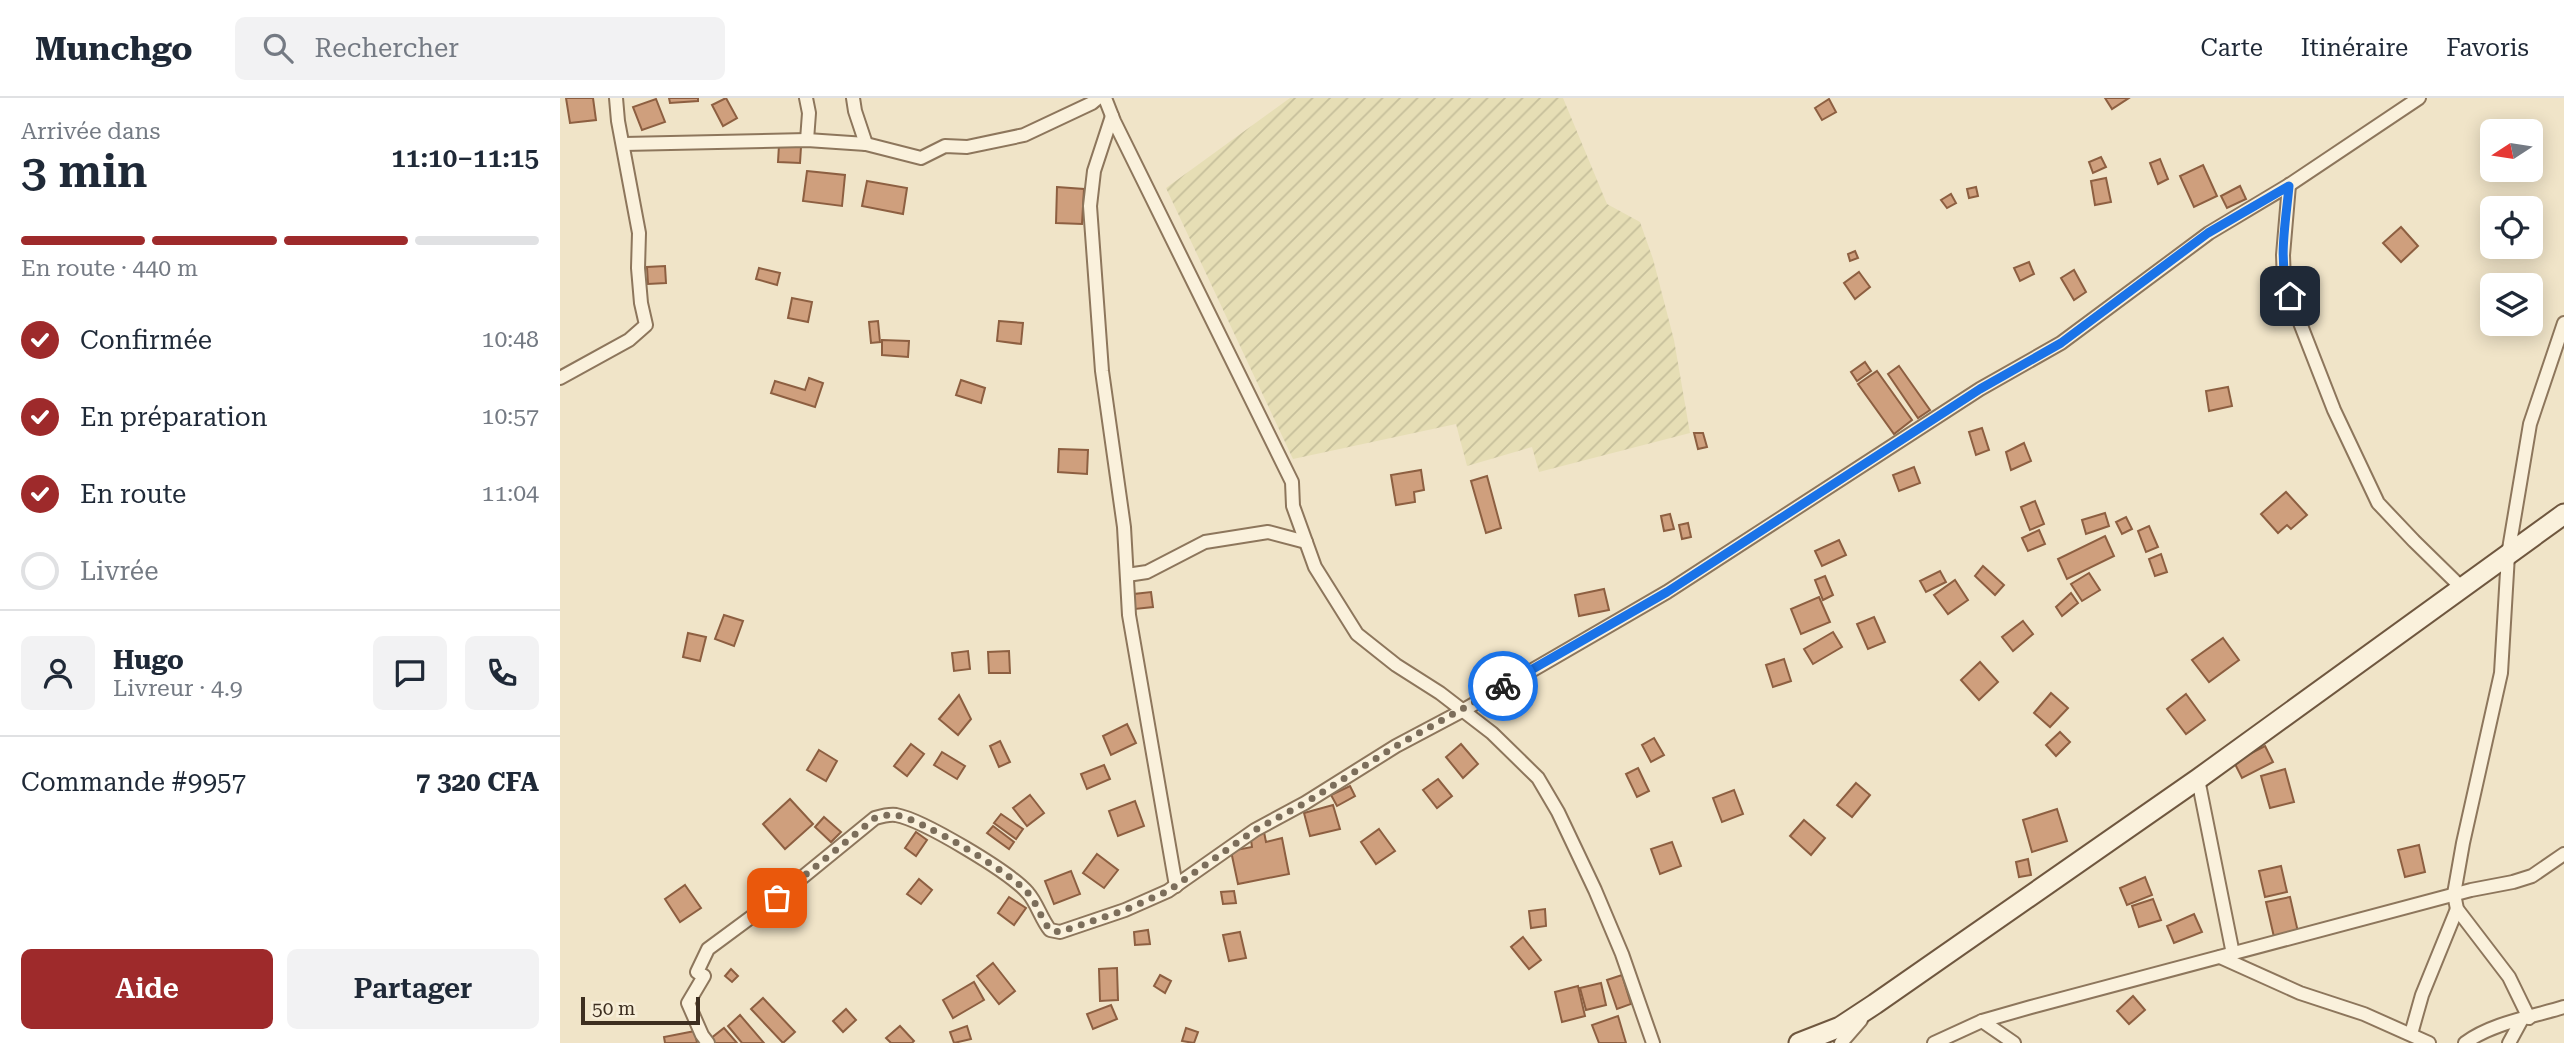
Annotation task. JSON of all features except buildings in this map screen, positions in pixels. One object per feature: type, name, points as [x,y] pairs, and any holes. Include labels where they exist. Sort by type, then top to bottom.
[{"type":"street","points":[[560,378],[629,340],[646,325],[638,268],[639,233],[616,98]]},
{"type":"street","points":[[806,98],[807,140]]},
{"type":"street","points":[[853,98],[866,144]]},
{"type":"street","points":[[624,144],[807,140],[866,144],[921,158],[945,146],[967,147],[1024,135],[1098,98]]},
{"type":"street","points":[[1105,98],[1292,482],[1293,506],[1315,567],[1357,634],[1492,733],[1538,778],[1558,812],[1622,954],[1653,1043]]},
{"type":"street","points":[[708,1043],[688,1003],[704,976],[697,972],[708,949],[777,898],[875,818],[899,816],[942,836],[1002,873],[1028,893],[1050,930],[1060,932],[1125,910],[1176,886],[1255,830],[1305,803],[1396,746],[1667,592],[1980,389],[2061,343],[2208,233],[2289,186],[2419,98]]},
{"type":"street","points":[[1112,116],[1094,171],[1090,206],[1102,371],[1124,527],[1129,615],[1176,886]]},
{"type":"street","points":[[2289,186],[2283,255],[2284,282],[2334,410],[2378,503],[2462,588]]},
{"type":"street","points":[[2525,1019],[2509,976],[2457,909],[2454,894],[2501,673],[2508,555],[2530,424],[2564,323]]},
{"type":"street","points":[[1799,1043],[1840,1027],[1875,1004],[2198,779],[2564,514]]},
{"type":"street","points":[[1127,575],[1147,572],[1205,542],[1268,532],[1306,542]]},
{"type":"street","points":[[2198,779],[2227,956]]},
{"type":"street","points":[[1934,1043],[1982,1021],[2454,894],[2532,876],[2564,854]]},
{"type":"street","points":[[2411,1034],[2422,995],[2457,909]]},
{"type":"street","points":[[2227,956],[2300,993],[2364,1014],[2429,1043]]},
{"type":"street","points":[[1844,1043],[1875,1004]]},
{"type":"street","points":[[2465,1043],[2475,1036],[2564,1007]]},
{"type":"street","points":[[2509,1043],[2525,1019]]},
{"type":"street","points":[[1982,1021],[2014,1043]]},
{"type":"shaded area","points":[[1290,98],[1563,98],[1607,204],[1640,222],[1653,259],[1674,340],[1690,433],[1539,472],[1532,447],[1467,466],[1456,424],[1293,459],[1166,188]]},
{"type":"way so far","points":[[777,898],[875,818],[899,816],[942,836],[1002,873],[1028,893],[1044,924],[1050,930],[1060,932],[1125,910],[1168,891],[1255,830],[1503,686]]},
{"type":"route","points":[[1503,686],[1667,592],[1980,389],[2061,343],[2208,233],[2289,186],[2283,255],[2284,282],[2290,296]]}]
